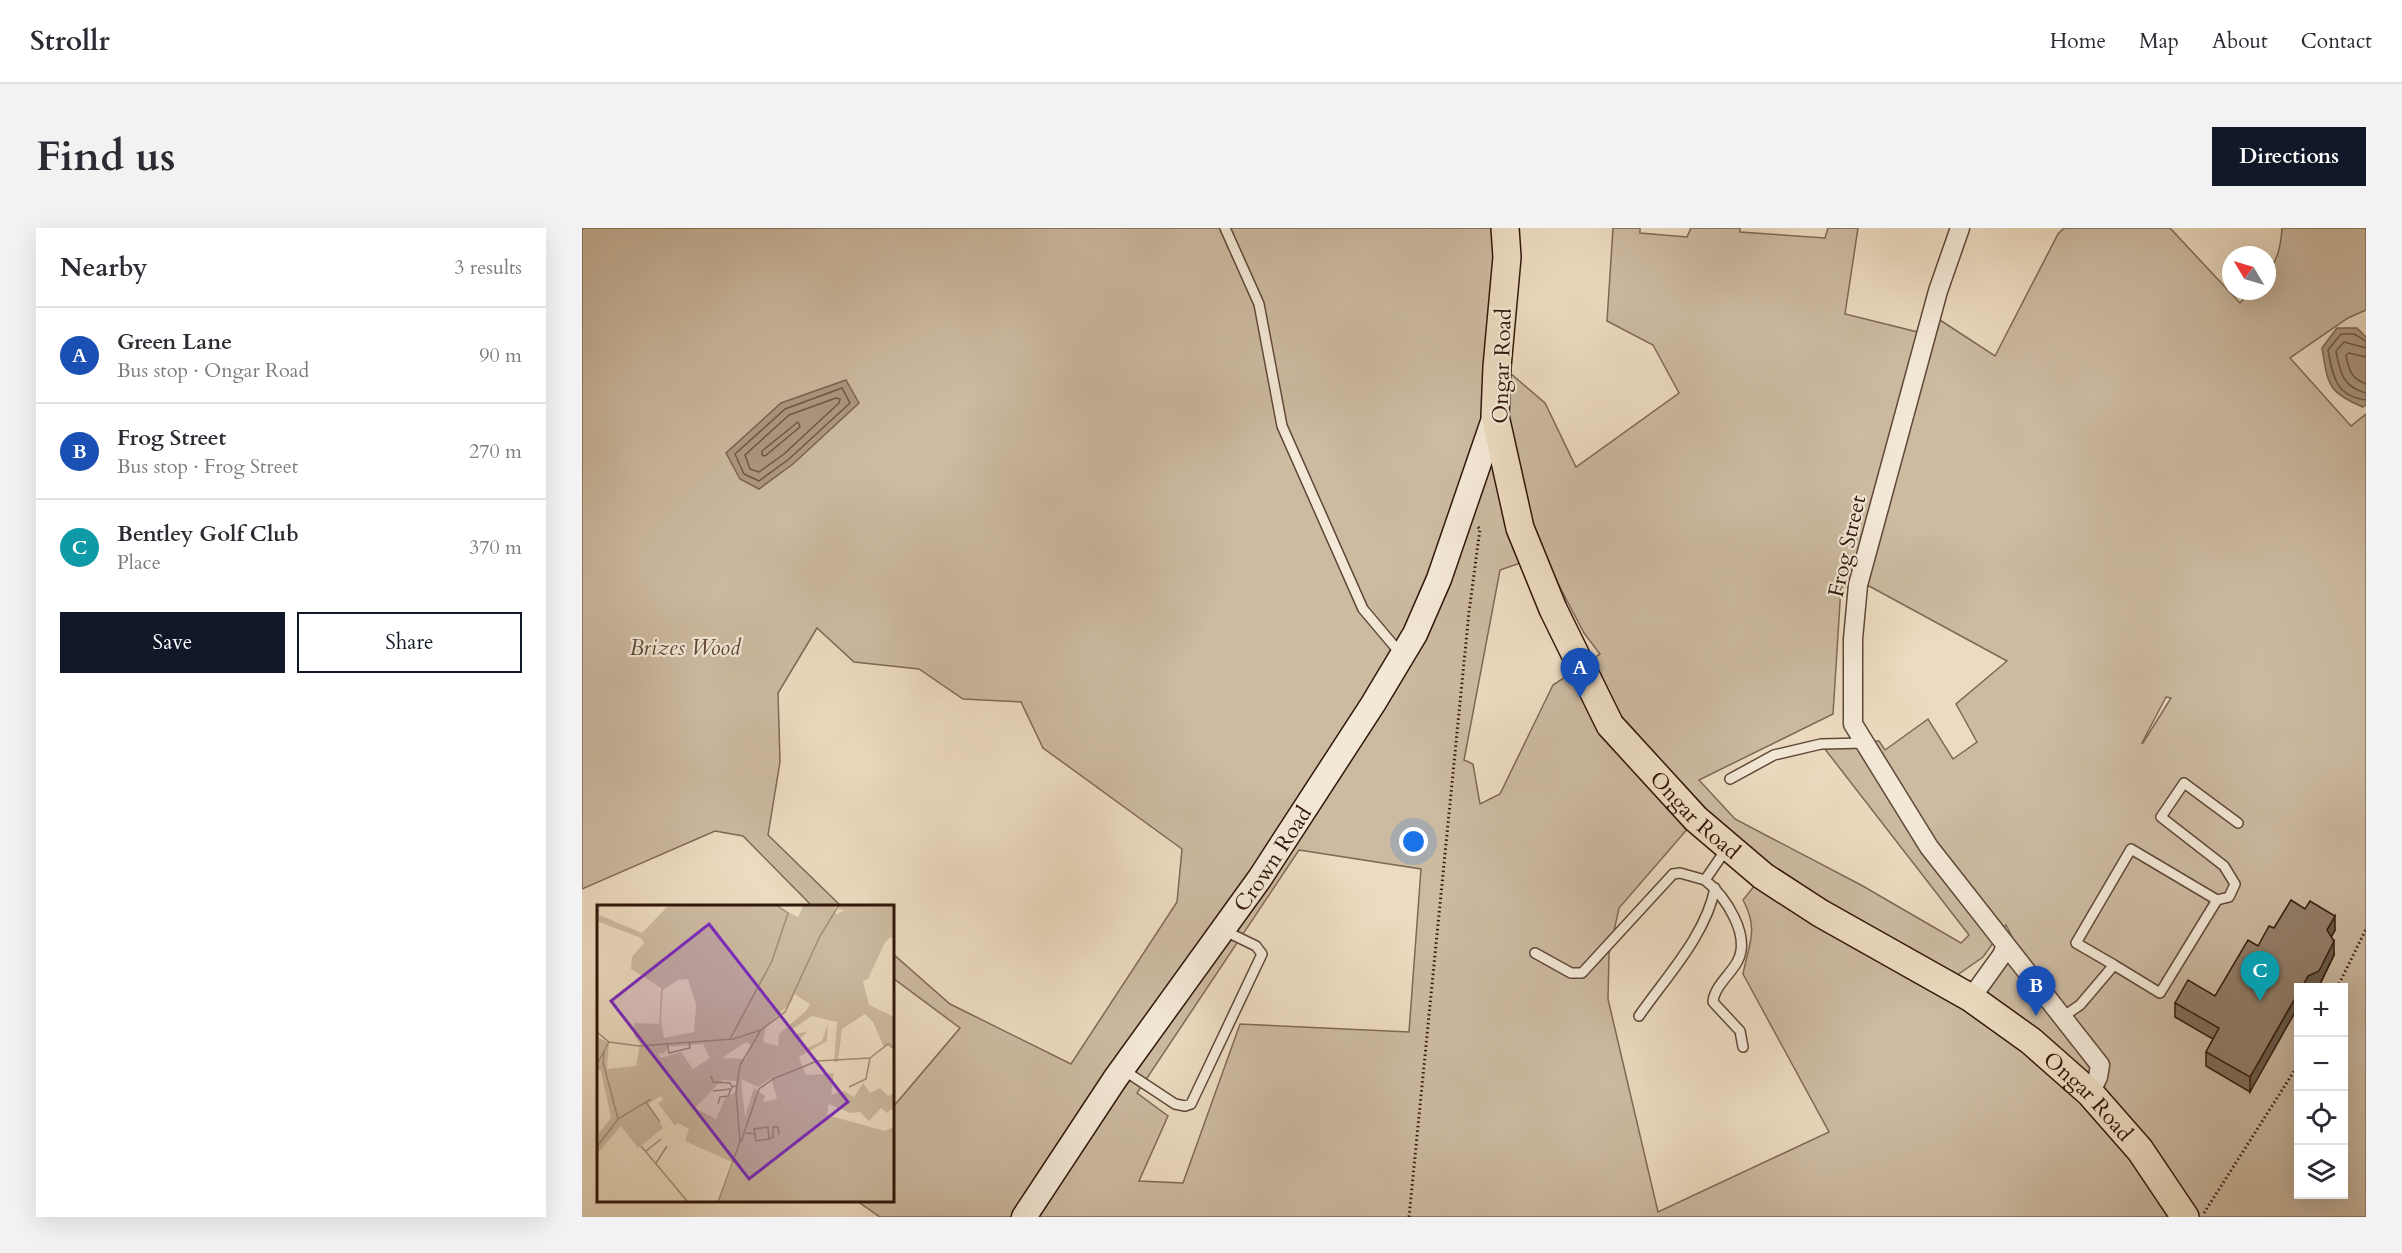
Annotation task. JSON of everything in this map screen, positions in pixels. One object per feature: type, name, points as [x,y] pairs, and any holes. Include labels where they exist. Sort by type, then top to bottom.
[{"type":"main road","name":"Ongar Road","points":[[1505,228],[1507,257],[1495,416],[1520,528],[1553,609],[1610,725],[1696,819],[1727,848],[1820,913],[1971,998],[2031,1041],[2090,1093],[2140,1150],[2185,1217]]},
{"type":"street","name":"Frog Street","points":[[1960,228],[1938,291],[1858,585],[1853,639],[1853,724],[1929,847],[2064,1016],[2100,1065],[2098,1077],[2090,1093]]},
{"type":"street","name":"Crown Road","points":[[1024,1217],[1122,1069],[1260,878],[1415,634],[1439,579],[1495,416]]},
{"type":"street","points":[[1475,474],[1509,478]]},
{"type":"street","points":[[1971,998],[2002,955],[2006,945]]},
{"type":"lane","points":[[1226,228],[1259,304],[1282,426],[1363,609],[1402,655]]},
{"type":"lane","points":[[1730,779],[1774,755],[1821,744],[1865,743]]},
{"type":"lane","points":[[2217,900],[2131,849],[2076,943],[2160,993],[2217,900],[2229,897],[2235,884],[2224,866],[2161,817],[2184,783],[2238,824]]},
{"type":"lane","points":[[1705,880],[1727,848]]},
{"type":"lane","points":[[1535,953],[1570,973],[1582,973],[1673,874],[1680,873],[1705,880],[1715,888],[1740,933],[1742,948],[1737,964],[1716,993],[1713,1002],[1740,1031],[1743,1047]]},
{"type":"lane","points":[[1639,1016],[1702,924],[1711,907],[1715,888]]},
{"type":"lane","points":[[1122,1069],[1175,1104],[1185,1106],[1191,1104],[1262,954],[1256,945],[1223,930]]},
{"type":"lane","points":[[2064,1016],[2080,1005],[2114,965]]},
{"type":"path","points":[[1409,1217],[1469,612],[1480,529],[1462,512]]},
{"type":"path","points":[[2339,983],[2366,929]]},
{"type":"path","points":[[2202,1217],[2294,1071]]},
{"type":"green space","name":"Brizes Wood","points":[[582,228],[1509,228],[1509,372],[1545,403],[1576,467],[1679,393],[1653,345],[1607,321],[1613,228],[1640,228],[1640,233],[1687,237],[1691,228],[1740,228],[1740,232],[1825,238],[1828,228],[1858,228],[1845,314],[1934,336],[1940,320],[1995,356],[2058,234],[2064,228],[2170,228],[2222,284],[2222,300],[2237,300],[2240,303],[2243,300],[2276,300],[2276,258],[2282,228],[2366,228],[2366,310],[2348,318],[2290,358],[2351,426],[2366,414],[2366,1217],[880,1217],[858,1202],[894,1202],[894,1106],[960,1028],[894,979],[894,955],[950,1004],[1071,1064],[1177,902],[1182,849],[1043,748],[1021,702],[963,699],[919,669],[854,662],[817,628],[778,693],[780,762],[768,835],[840,905],[811,905],[743,836],[715,831],[582,889]],"holes":[[[1543,555],[1584,633],[1600,654],[1553,685],[1500,794],[1480,804],[1473,764],[1464,760],[1500,570]],[[1869,586],[2007,661],[1956,704],[1977,742],[1953,759],[1928,719],[1885,750],[1879,741],[1821,744],[1969,935],[1961,943],[1861,885],[1735,819],[1699,780],[1833,714],[1841,587]],[[2166,697],[2171,698],[2142,743]],[[1696,819],[1763,875],[1743,900],[1752,928],[1743,974],[1829,1132],[1658,1212],[1608,999],[1609,954],[1619,908]],[[1299,850],[1421,869],[1409,1032],[1240,1024],[1183,1183],[1139,1181],[1168,1116],[1137,1093]],[[2006,925],[2022,956],[1996,964],[1971,998],[1946,983],[1983,957]]]},
{"type":"water","points":[[2337,328],[2357,328],[2366,337],[2366,405],[2363,407],[2342,397],[2328,379],[2322,348]]},
{"type":"water","points":[[846,380],[859,403],[793,464],[759,489],[740,479],[726,453],[781,403]]},
{"type":"building","points":[[2291,900],[2305,909],[2310,901],[2335,916],[2327,930],[2334,941],[2319,971],[2308,976],[2304,983],[2294,983],[2294,1000],[2250,1077],[2206,1052],[2219,1028],[2175,1003],[2188,980],[2215,996],[2248,940],[2258,946],[2269,926],[2274,928]]},
{"type":"place","name":"Green Lane","points":[[1580,698]]},
{"type":"place","name":"Bentley Golf Club","points":[[2260,1001]]},
{"type":"place","name":"Frog Street","points":[[2036,1016]]}]
